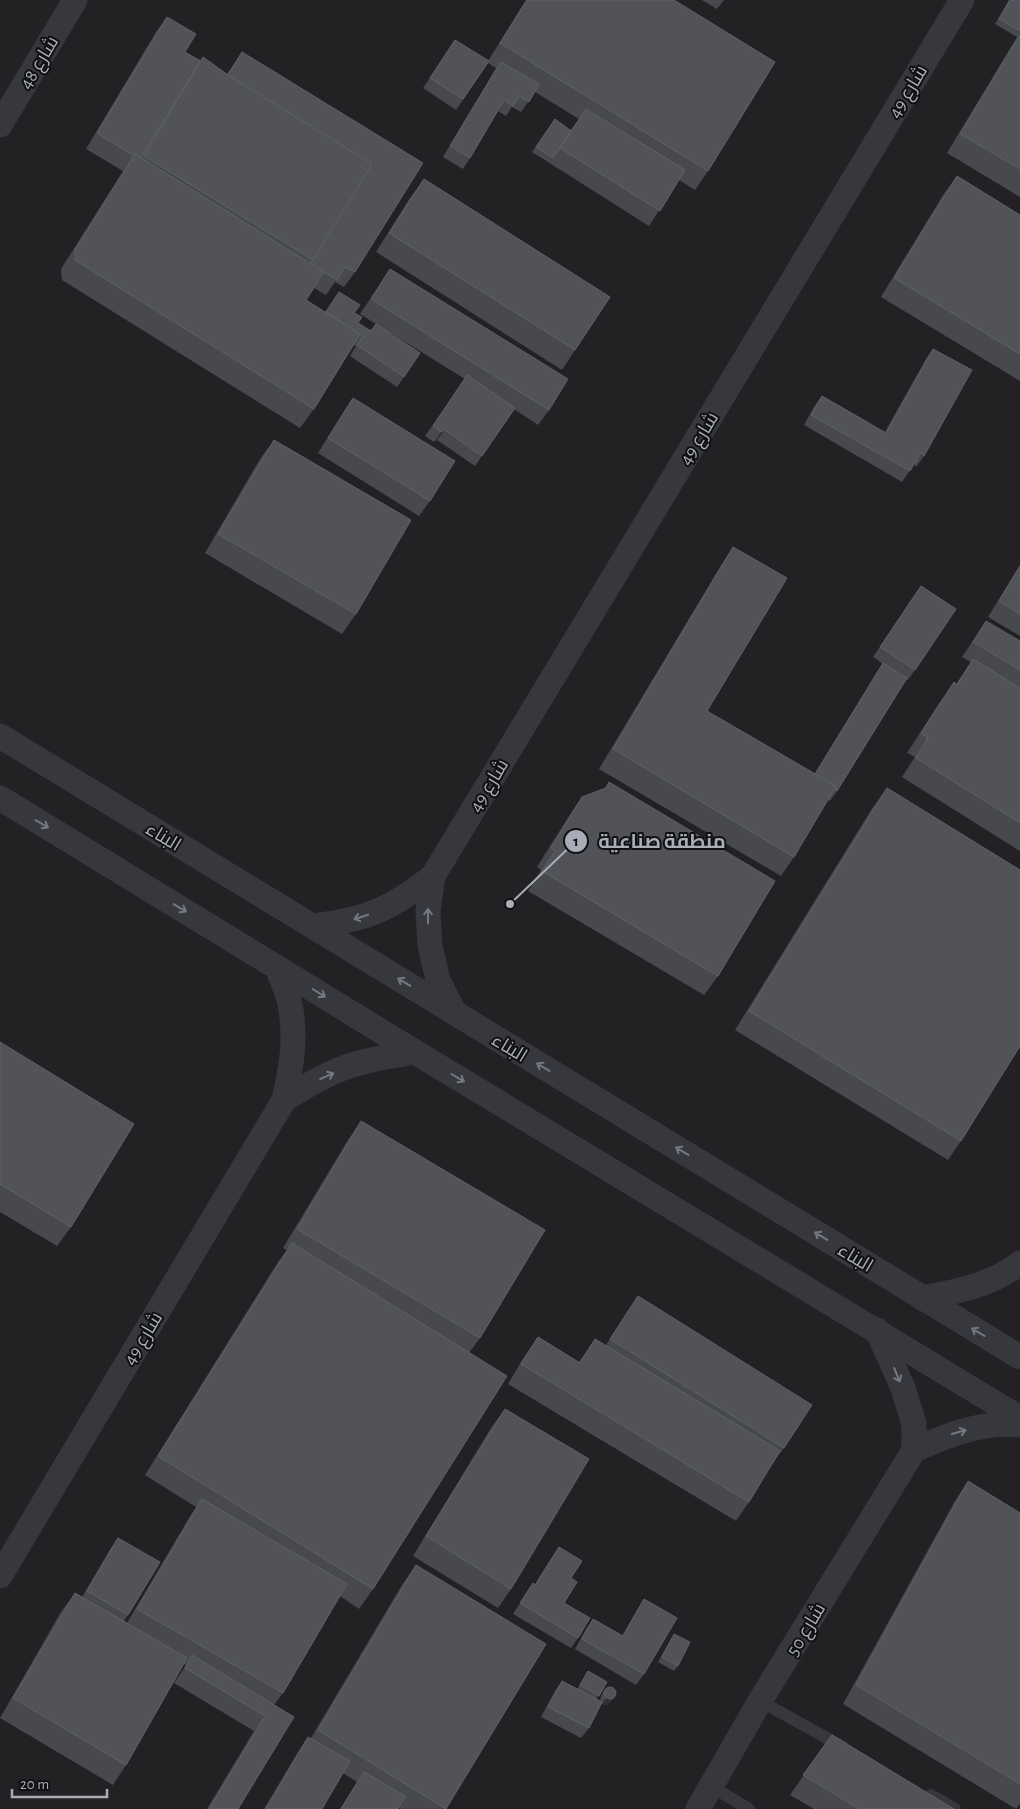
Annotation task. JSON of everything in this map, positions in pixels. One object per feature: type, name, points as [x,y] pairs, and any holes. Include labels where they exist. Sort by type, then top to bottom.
[{"type":"street","name":"شارع 48","points":[[0,125],[76,0]]},
{"type":"street","name":"شارع 49","points":[[313,926],[346,922],[378,912],[407,896],[433,876],[962,0]]},
{"type":"street","name":"البناء","points":[[0,736],[1020,1357]]},
{"type":"street","points":[[0,798],[1020,1418]]},
{"type":"street","name":"شارع 49","points":[[433,876],[428,911],[430,946],[438,980],[454,1012]]},
{"type":"street","name":"شارع 49","points":[[0,1576],[284,1100],[292,1066],[294,1033],[289,999],[277,968]]},
{"type":"street","name":"شارع 49","points":[[284,1100],[314,1081],[346,1067],[380,1057],[415,1052]]},
{"type":"street","points":[[922,1298],[955,1292],[986,1282],[1020,1263]]},
{"type":"street","points":[[877,1330],[892,1361],[914,1424],[914,1450],[946,1436],[982,1426],[1020,1425]]},
{"type":"street","name":"شارع 50","points":[[698,1809],[760,1701],[914,1450]]},
{"type":"lane","points":[[760,1701],[854,1753]]},
{"type":"lane","points":[[712,1787],[749,1809]]},
{"type":"lane","points":[[921,1790],[955,1809]]},
{"type":"shaded area","points":[[0,0],[1020,0],[1020,1809],[0,1809]]},
{"type":"building","points":[[527,0],[674,0],[775,62],[708,171],[500,43]]},
{"type":"building","points":[[1010,0],[1020,0],[1020,31],[999,19]]},
{"type":"building","points":[[167,17],[196,34],[185,52],[200,61],[141,158],[135,154],[134,156],[97,133]]},
{"type":"building","points":[[1020,35],[1020,169],[960,134]]},
{"type":"building","points":[[455,40],[489,61],[463,99],[430,78]]},
{"type":"building","points":[[242,52],[423,163],[355,272],[345,267],[337,280],[310,264],[372,164],[228,75]]},
{"type":"building","points":[[203,57],[228,75],[372,164],[313,260],[144,156]]},
{"type":"building","points":[[501,62],[539,84],[529,102],[519,96],[513,106],[504,100],[470,158],[450,146]]},
{"type":"building","points":[[586,109],[685,170],[660,211],[560,148]]},
{"type":"building","points":[[555,119],[571,131],[553,158],[536,147]]},
{"type":"building","points":[[135,154],[324,272],[306,300],[360,334],[314,409],[75,260],[75,250]]},
{"type":"building","points":[[957,176],[1020,215],[1020,354],[894,278]]},
{"type":"building","points":[[424,179],[610,297],[575,350],[389,233]]},
{"type":"building","points":[[390,269],[568,379],[549,410],[371,299]]},
{"type":"building","points":[[339,292],[360,305],[354,313],[362,317],[358,323],[371,331],[376,324],[420,353],[404,377],[357,345],[363,336],[326,312]]},
{"type":"building","points":[[933,349],[972,370],[924,456],[921,452],[910,471],[811,415],[822,396],[886,433]]},
{"type":"building","points":[[467,375],[515,408],[482,456],[445,430],[441,432],[433,426]]},
{"type":"building","points":[[353,398],[455,461],[430,501],[328,438]]},
{"type":"building","points":[[274,440],[411,520],[356,614],[218,534]]},
{"type":"building","points":[[733,547],[787,578],[707,711],[836,786],[794,857],[613,749]]},
{"type":"building","points":[[1020,566],[1020,614],[999,601]]},
{"type":"building","points":[[921,586],[956,609],[915,670],[880,647]]},
{"type":"building","points":[[986,621],[1020,641],[1020,670],[973,642]]},
{"type":"building","points":[[973,659],[1020,688],[1020,823],[916,758],[928,738],[921,733],[954,682],[957,685]]},
{"type":"building","points":[[883,663],[907,678],[837,791],[835,789],[836,786],[815,774]]},
{"type":"building","points":[[609,782],[775,881],[718,976],[542,871],[555,851],[551,848],[582,797],[606,788]]},
{"type":"building","points":[[887,788],[1020,870],[1020,1046],[961,1141],[749,1011]]},
{"type":"building","points":[[0,1042],[134,1124],[71,1227],[0,1184]]},
{"type":"building","points":[[361,1121],[545,1230],[480,1338],[297,1229]]},
{"type":"building","points":[[292,1243],[507,1376],[373,1589],[158,1456]]},
{"type":"building","points":[[638,1296],[812,1405],[784,1448],[610,1339]]},
{"type":"building","points":[[538,1337],[580,1363],[595,1339],[780,1451],[749,1502],[521,1364]]},
{"type":"building","points":[[505,1409],[589,1459],[511,1589],[426,1536]]},
{"type":"building","points":[[968,1481],[1020,1513],[1020,1784],[856,1685]]},
{"type":"building","points":[[202,1499],[347,1584],[283,1693],[137,1609]]},
{"type":"building","points":[[118,1538],[160,1562],[128,1615],[87,1591]]},
{"type":"building","points":[[559,1547],[582,1561],[571,1578],[577,1582],[564,1603],[590,1618],[578,1638],[520,1603],[533,1583],[535,1585]]},
{"type":"building","points":[[416,1565],[546,1644],[446,1809],[318,1730]]},
{"type":"building","points":[[75,1593],[187,1658],[126,1765],[13,1698]]},
{"type":"building","points":[[644,1599],[677,1618],[644,1674],[582,1639],[593,1619],[623,1636]]},
{"type":"building","points":[[674,1634],[690,1642],[678,1666],[662,1657]]},
{"type":"building","points":[[192,1655],[294,1717],[238,1809],[209,1809],[265,1716],[185,1668]]},
{"type":"building","points":[[588,1671],[607,1682],[599,1696],[580,1685]]},
{"type":"building","points":[[562,1681],[602,1702],[589,1728],[548,1707]]},
{"type":"building","points":[[610,1687],[616,1693],[610,1699],[604,1693]]},
{"type":"building","points":[[832,1735],[954,1809],[859,1809],[803,1775]]},
{"type":"building","points":[[308,1737],[350,1761],[322,1809],[266,1809]]},
{"type":"building","points":[[364,1772],[405,1796],[398,1809],[341,1809]]},
{"type":"place","name":"منطقة صناعية","points":[[510,904]]}]
